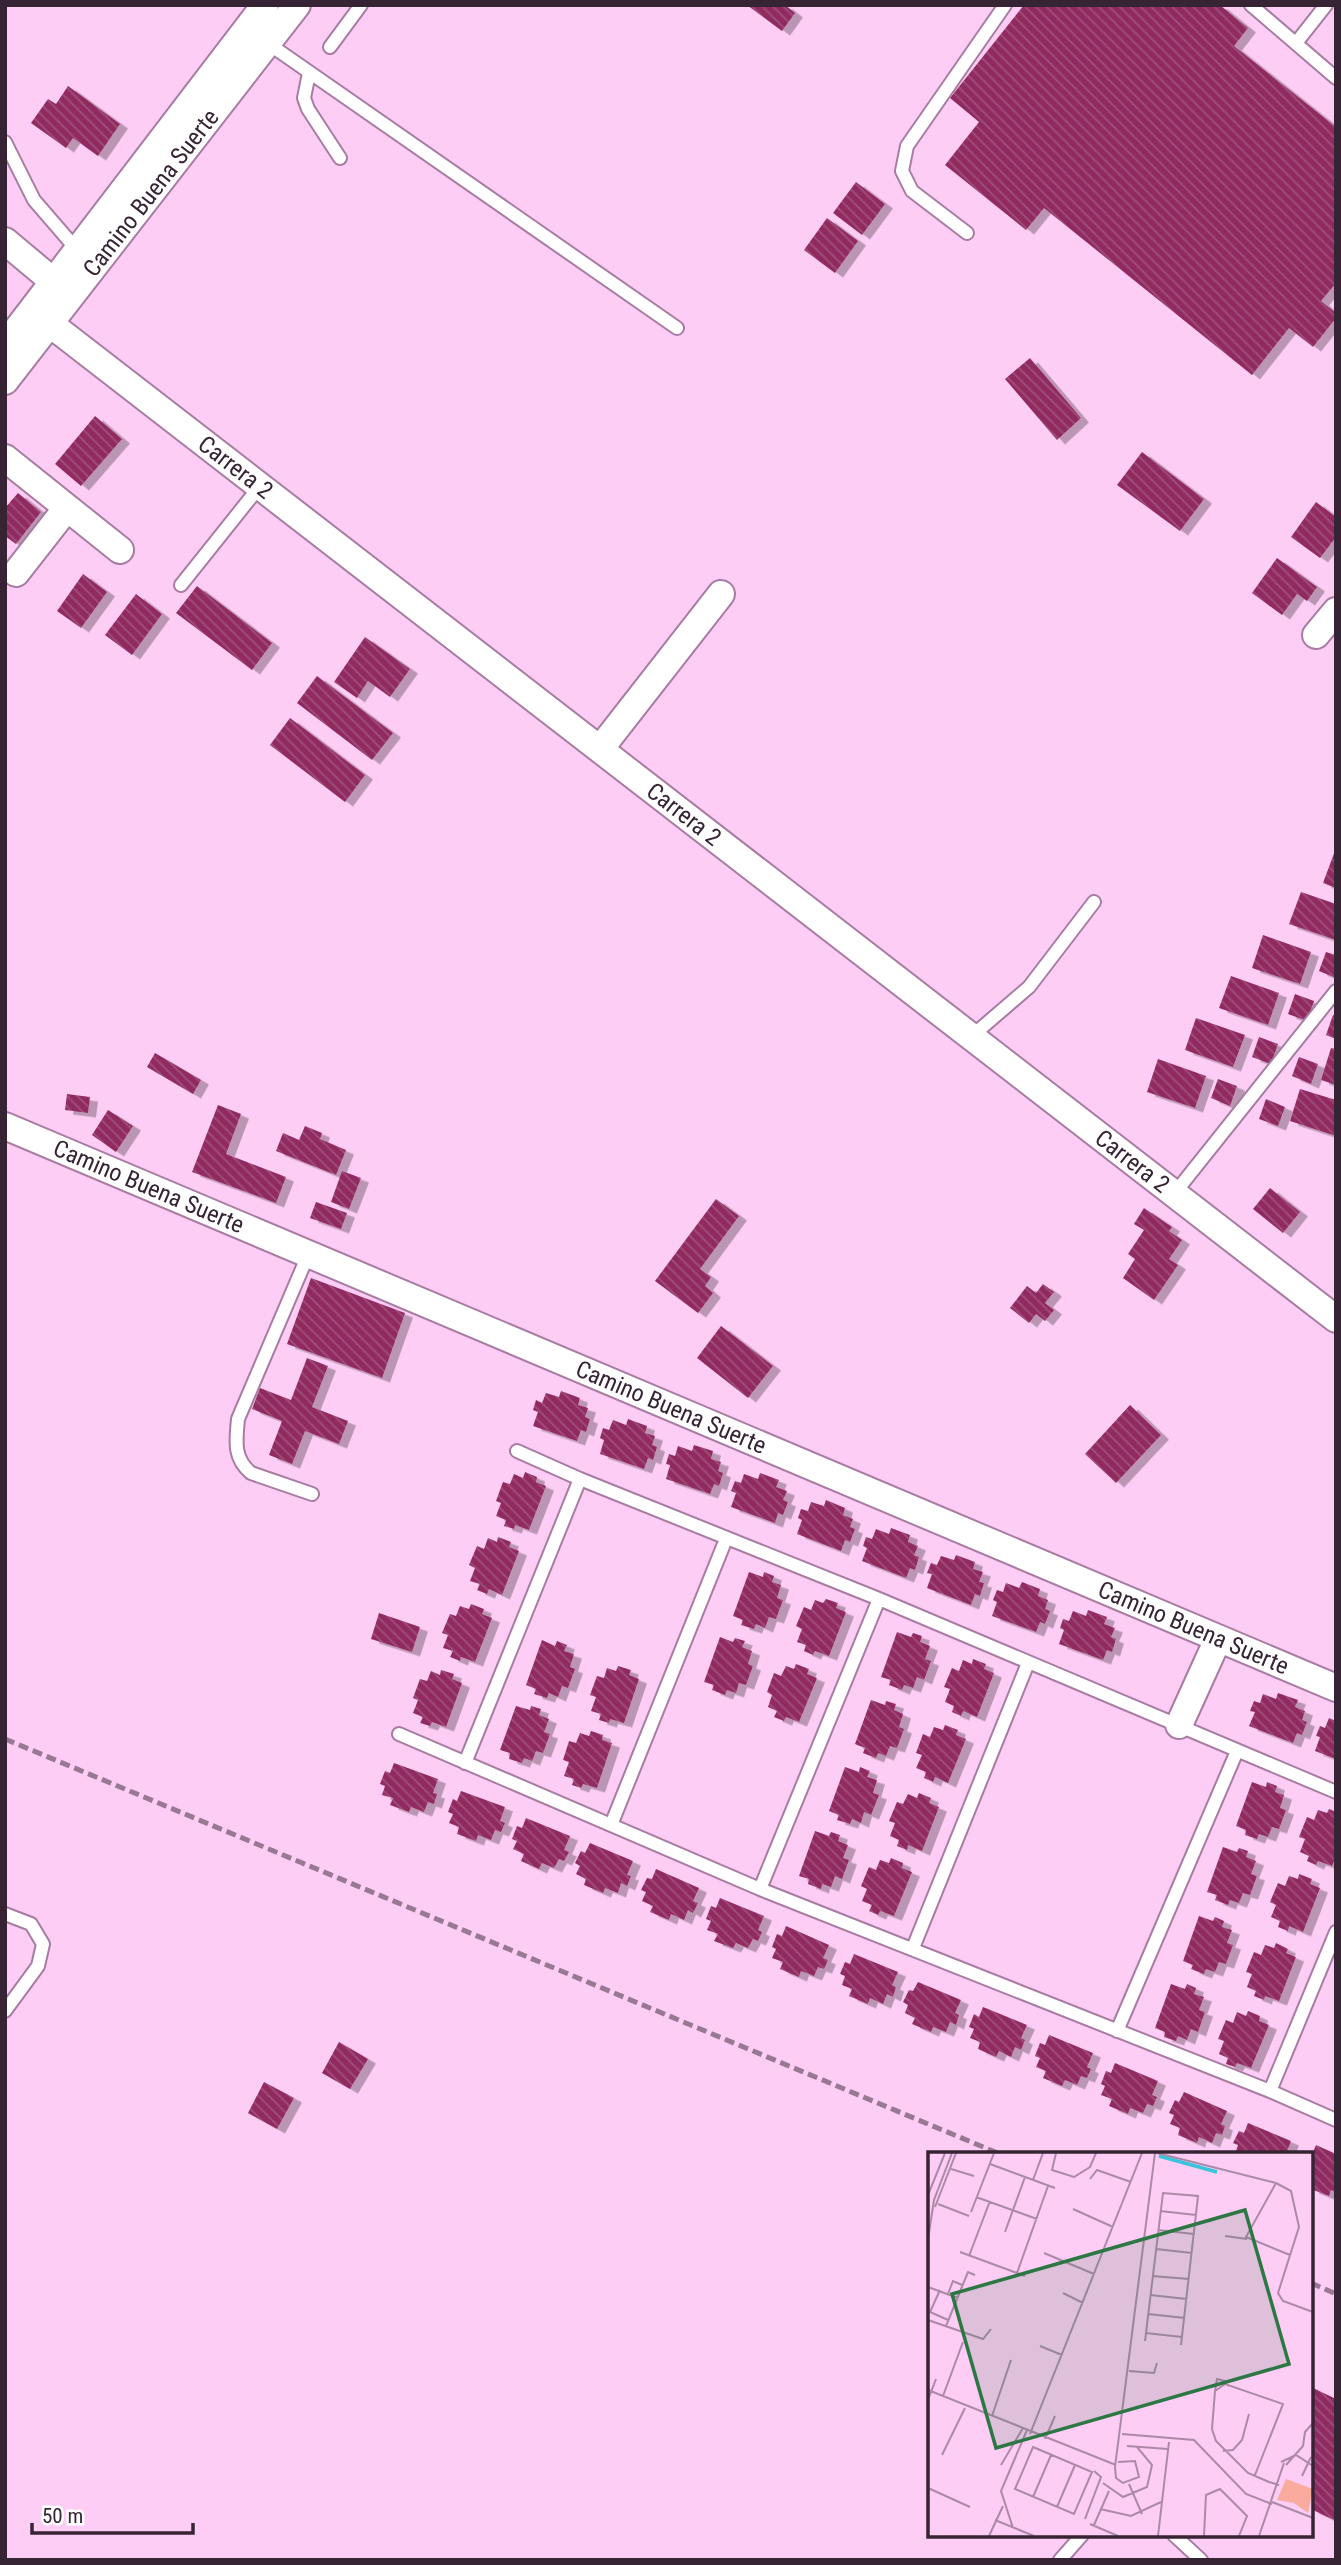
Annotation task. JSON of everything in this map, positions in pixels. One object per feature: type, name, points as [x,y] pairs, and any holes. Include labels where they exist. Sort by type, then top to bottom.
[{"type":"street","name":"Camino Buena Suerte","points":[[258,35],[265,5]]},
{"type":"street","name":"Camino Buena Suerte","points":[[5,381],[41,316],[258,35],[297,5]]},
{"type":"street","points":[[5,241],[62,289]]},
{"type":"street","name":"Camino Buena Suerte","points":[[5,345],[41,316]]},
{"type":"street","name":"Carrera 2","points":[[41,316],[1336,1319]]},
{"type":"street","points":[[5,458],[120,551]]},
{"type":"street","points":[[16,573],[66,509]]},
{"type":"street","points":[[600,749],[721,594]]},
{"type":"street","points":[[1316,635],[1336,611]]},
{"type":"street","name":"Camino Buena Suerte","points":[[5,1126],[1336,1688]]},
{"type":"street","points":[[1179,1725],[1218,1639]]},
{"type":"lane","points":[[330,47],[361,5]]},
{"type":"lane","points":[[967,233],[912,191],[902,171],[907,146],[1005,5]]},
{"type":"lane","points":[[1251,5],[1336,78]]},
{"type":"lane","points":[[1296,43],[1326,5]]},
{"type":"lane","points":[[258,35],[677,328]]},
{"type":"lane","points":[[309,73],[304,98],[308,109],[340,158]]},
{"type":"lane","points":[[5,142],[34,200],[86,258]]},
{"type":"lane","points":[[181,585],[260,486]]},
{"type":"lane","points":[[972,1036],[1029,987],[1094,902]]},
{"type":"lane","points":[[1174,1194],[1336,991]]},
{"type":"lane","points":[[308,1255],[238,1419],[235,1448],[243,1466],[251,1474],[312,1494]]},
{"type":"lane","points":[[517,1451],[726,1539],[878,1599],[1336,1793]]},
{"type":"lane","points":[[465,1763],[580,1479]]},
{"type":"lane","points":[[611,1825],[726,1539]]},
{"type":"lane","points":[[760,1889],[878,1599]]},
{"type":"lane","points":[[913,1948],[1028,1663]]},
{"type":"lane","points":[[399,1734],[760,1889],[1270,2091],[1336,2120]]},
{"type":"lane","points":[[1117,2031],[1237,1751]]},
{"type":"lane","points":[[5,1914],[31,1924],[43,1944],[38,1966],[5,2011]]},
{"type":"lane","points":[[1270,2091],[1336,1931]]},
{"type":"lane","points":[[1060,2560],[1080,2537]]},
{"type":"lane","points":[[1176,2537],[1201,2560]]},
{"type":"building","points":[[747,5],[785,5],[795,13],[782,31]]},
{"type":"building","points":[[1024,5],[1220,5],[1248,28],[1234,46],[1336,127],[1336,283],[1321,301],[1336,313],[1336,318],[1313,347],[1289,328],[1252,375],[1044,208],[1026,230],[945,165],[979,122],[950,98]]},
{"type":"building","points":[[68,86],[120,124],[98,156],[73,138],[66,148],[31,123],[48,99],[56,104]]},
{"type":"building","points":[[856,182],[885,204],[862,235],[833,213]]},
{"type":"building","points":[[827,218],[858,241],[835,273],[804,250]]},
{"type":"building","points":[[1030,358],[1081,418],[1057,440],[1005,379]]},
{"type":"building","points":[[95,416],[122,439],[81,486],[55,464]]},
{"type":"building","points":[[1142,452],[1204,499],[1180,531],[1117,485]]},
{"type":"building","points":[[18,493],[41,512],[16,544],[5,536],[5,508]]},
{"type":"building","points":[[1316,502],[1336,517],[1336,537],[1320,558],[1291,537]]},
{"type":"building","points":[[1277,558],[1317,587],[1307,601],[1297,594],[1282,615],[1252,593]]},
{"type":"building","points":[[83,574],[107,592],[81,628],[57,611]]},
{"type":"building","points":[[197,586],[272,643],[252,670],[176,613]]},
{"type":"building","points":[[136,594],[162,614],[132,655],[105,635]]},
{"type":"building","points":[[365,637],[410,669],[390,697],[368,681],[357,698],[334,682]]},
{"type":"building","points":[[317,676],[393,733],[372,760],[297,703]]},
{"type":"building","points":[[290,718],[365,775],[345,802],[270,745]]},
{"type":"building","points":[[1336,848],[1336,888],[1323,883]]},
{"type":"building","points":[[1301,892],[1336,904],[1336,940],[1289,924]]},
{"type":"building","points":[[1263,935],[1311,952],[1300,984],[1252,968]]},
{"type":"building","points":[[1326,952],[1336,955],[1336,978],[1319,971]]},
{"type":"building","points":[[1231,976],[1279,993],[1268,1025],[1219,1008]]},
{"type":"building","points":[[1295,994],[1314,1001],[1307,1021],[1288,1014]]},
{"type":"building","points":[[1333,1015],[1336,1016],[1336,1039],[1326,1035]]},
{"type":"building","points":[[1196,1018],[1245,1035],[1233,1067],[1185,1050]]},
{"type":"building","points":[[1259,1037],[1278,1044],[1271,1064],[1252,1057]]},
{"type":"building","points":[[1331,1048],[1336,1049],[1336,1085],[1321,1080]]},
{"type":"building","points":[[155,1053],[201,1080],[193,1094],[147,1067]]},
{"type":"building","points":[[1299,1057],[1318,1064],[1311,1084],[1292,1076]]},
{"type":"building","points":[[1158,1059],[1206,1076],[1195,1108],[1147,1092]]},
{"type":"building","points":[[1218,1079],[1237,1086],[1230,1106],[1211,1098]]},
{"type":"building","points":[[1300,1089],[1336,1100],[1336,1136],[1290,1121]]},
{"type":"building","points":[[67,1094],[90,1097],[88,1113],[65,1110]]},
{"type":"building","points":[[1266,1099],[1285,1107],[1278,1126],[1259,1119]]},
{"type":"building","points":[[218,1105],[241,1114],[226,1154],[286,1177],[276,1203],[192,1172]]},
{"type":"building","points":[[108,1110],[133,1126],[116,1152],[92,1135]]},
{"type":"building","points":[[305,1126],[322,1133],[320,1139],[346,1150],[336,1175],[276,1151],[283,1133],[299,1140]]},
{"type":"building","points":[[342,1171],[361,1178],[349,1209],[331,1202]]},
{"type":"building","points":[[1270,1188],[1300,1212],[1283,1233],[1253,1209]]},
{"type":"building","points":[[716,1199],[739,1216],[700,1269],[711,1277],[705,1286],[713,1293],[698,1313],[655,1281]]},
{"type":"building","points":[[316,1202],[347,1213],[341,1229],[310,1218]]},
{"type":"building","points":[[1144,1208],[1172,1227],[1169,1231],[1182,1240],[1169,1259],[1178,1265],[1154,1300],[1123,1278],[1135,1259],[1128,1254],[1144,1230],[1134,1224]]},
{"type":"building","points":[[311,1278],[405,1313],[382,1378],[287,1344]]},
{"type":"building","points":[[1043,1284],[1054,1292],[1045,1303],[1054,1310],[1045,1321],[1036,1314],[1029,1323],[1010,1308],[1027,1286],[1036,1293]]},
{"type":"building","points":[[721,1326],[773,1366],[748,1398],[697,1358]]},
{"type":"building","points":[[307,1358],[328,1366],[312,1407],[348,1421],[339,1444],[305,1431],[292,1464],[269,1455],[282,1421],[252,1409],[260,1388],[291,1400]]},
{"type":"building","points":[[561,1391],[580,1398],[578,1405],[588,1408],[585,1417],[590,1419],[586,1432],[581,1430],[577,1441],[533,1426],[538,1412],[533,1410],[536,1400],[542,1403],[546,1393],[559,1397]]},
{"type":"building","points":[[1130,1405],[1161,1435],[1116,1483],[1085,1454]]},
{"type":"building","points":[[628,1419],[647,1426],[645,1433],[655,1436],[652,1445],[657,1447],[653,1460],[648,1458],[644,1469],[600,1454],[604,1440],[600,1438],[603,1428],[609,1430],[613,1420],[626,1425]]},
{"type":"building","points":[[694,1445],[713,1451],[711,1459],[721,1462],[718,1471],[723,1473],[719,1486],[714,1484],[710,1494],[666,1479],[670,1465],[666,1464],[669,1454],[675,1456],[678,1446],[692,1451]]},
{"type":"building","points":[[525,1472],[537,1477],[536,1482],[546,1486],[529,1530],[515,1525],[514,1529],[504,1526],[506,1520],[496,1516],[501,1503],[496,1501],[503,1482],[510,1484],[514,1474],[523,1478]]},
{"type":"building","points":[[760,1473],[779,1480],[776,1487],[787,1491],[783,1500],[788,1502],[783,1515],[778,1513],[775,1523],[731,1507],[736,1493],[731,1491],[735,1481],[741,1483],[744,1474],[758,1479]]},
{"type":"building","points":[[826,1500],[845,1508],[843,1515],[853,1519],[850,1527],[855,1529],[850,1542],[845,1540],[841,1551],[797,1534],[802,1520],[798,1518],[801,1509],[808,1511],[811,1502],[824,1506]]},
{"type":"building","points":[[891,1528],[910,1535],[908,1542],[918,1546],[914,1555],[919,1557],[915,1570],[910,1568],[906,1578],[862,1561],[867,1548],[863,1546],[866,1537],[872,1539],[876,1529],[889,1534]]},
{"type":"building","points":[[498,1537],[511,1542],[509,1547],[519,1551],[502,1595],[489,1589],[487,1594],[477,1590],[480,1584],[470,1581],[475,1568],[469,1565],[477,1546],[484,1549],[488,1538],[497,1542]]},
{"type":"building","points":[[956,1555],[975,1562],[973,1569],[983,1572],[979,1582],[984,1583],[980,1596],[975,1594],[971,1605],[927,1588],[932,1574],[927,1573],[931,1563],[937,1565],[941,1556],[954,1560]]},
{"type":"building","points":[[749,1572],[763,1577],[764,1572],[774,1576],[772,1582],[781,1585],[777,1598],[783,1600],[776,1619],[769,1617],[765,1628],[756,1624],[754,1629],[741,1625],[743,1620],[733,1616]]},
{"type":"building","points":[[1022,1582],[1040,1589],[1038,1596],[1048,1600],[1045,1609],[1050,1611],[1045,1624],[1040,1622],[1036,1632],[992,1616],[997,1602],[993,1600],[997,1590],[1003,1592],[1006,1583],[1019,1588]]},
{"type":"building","points":[[826,1599],[838,1603],[836,1608],[846,1612],[829,1656],[815,1651],[813,1655],[804,1651],[806,1645],[797,1642],[802,1629],[796,1626],[804,1607],[811,1610],[815,1600],[823,1603]]},
{"type":"building","points":[[471,1604],[484,1609],[482,1614],[492,1618],[475,1662],[461,1657],[460,1661],[450,1657],[453,1651],[443,1648],[448,1635],[442,1633],[450,1614],[456,1616],[460,1606],[469,1609]]},
{"type":"building","points":[[1088,1610],[1107,1617],[1104,1624],[1115,1628],[1111,1637],[1116,1639],[1112,1652],[1107,1650],[1103,1660],[1059,1644],[1064,1630],[1060,1628],[1063,1619],[1069,1621],[1073,1611],[1086,1616]]},
{"type":"building","points":[[379,1613],[420,1627],[412,1652],[371,1639]]},
{"type":"building","points":[[897,1632],[911,1637],[913,1633],[922,1636],[920,1642],[930,1646],[925,1659],[931,1661],[924,1680],[917,1677],[913,1688],[904,1685],[902,1690],[889,1685],[891,1680],[881,1677]]},
{"type":"building","points":[[720,1637],[733,1642],[735,1638],[745,1641],[742,1647],[752,1651],[748,1664],[753,1666],[746,1685],[739,1683],[736,1693],[727,1690],[725,1695],[712,1690],[714,1685],[704,1682]]},
{"type":"building","points":[[542,1640],[555,1646],[557,1641],[567,1645],[564,1651],[574,1654],[570,1667],[575,1669],[568,1688],[562,1686],[558,1697],[549,1693],[547,1698],[534,1694],[536,1689],[526,1685]]},
{"type":"building","points":[[973,1659],[986,1664],[984,1669],[994,1673],[977,1717],[963,1711],[961,1716],[952,1712],[954,1706],[945,1702],[950,1689],[944,1687],[952,1668],[959,1671],[963,1660],[972,1664]]},
{"type":"building","points":[[796,1664],[809,1669],[807,1674],[817,1678],[799,1722],[786,1717],[784,1721],[774,1717],[777,1711],[768,1707],[772,1695],[767,1692],[774,1673],[781,1676],[786,1666],[794,1669]]},
{"type":"building","points":[[618,1666],[631,1670],[629,1675],[639,1679],[624,1723],[610,1719],[609,1723],[599,1720],[601,1714],[591,1711],[596,1697],[590,1695],[597,1676],[604,1678],[607,1668],[616,1671]]},
{"type":"building","points":[[441,1670],[454,1674],[452,1679],[462,1683],[446,1727],[432,1722],[430,1726],[420,1723],[423,1717],[413,1713],[418,1700],[413,1698],[420,1679],[427,1681],[431,1671],[440,1675]]},
{"type":"building","points":[[1278,1693],[1298,1700],[1295,1707],[1305,1711],[1302,1720],[1307,1722],[1302,1735],[1297,1733],[1293,1743],[1249,1726],[1255,1712],[1250,1711],[1254,1701],[1260,1703],[1263,1694],[1276,1699]]},
{"type":"building","points":[[871,1700],[885,1705],[886,1701],[896,1704],[894,1710],[903,1714],[899,1727],[904,1729],[897,1748],[890,1746],[886,1756],[878,1753],[876,1758],[863,1753],[865,1748],[855,1744]]},
{"type":"building","points":[[516,1706],[530,1710],[531,1706],[541,1709],[539,1715],[549,1719],[544,1732],[550,1734],[543,1753],[536,1751],[532,1761],[524,1758],[522,1763],[509,1759],[510,1753],[500,1750]]},
{"type":"building","points":[[1329,1718],[1336,1721],[1336,1759],[1315,1751],[1320,1737],[1316,1736],[1320,1726],[1325,1728]]},
{"type":"building","points":[[945,1725],[958,1730],[956,1735],[966,1739],[948,1783],[935,1777],[933,1782],[924,1778],[926,1772],[916,1768],[922,1755],[916,1753],[923,1734],[930,1737],[934,1727],[943,1730]]},
{"type":"building","points":[[591,1731],[603,1735],[602,1740],[612,1743],[597,1788],[583,1784],[581,1788],[572,1785],[574,1779],[564,1776],[569,1762],[563,1760],[569,1741],[576,1743],[580,1733],[589,1736]]},
{"type":"building","points":[[394,1763],[438,1779],[433,1793],[437,1794],[434,1804],[428,1802],[424,1812],[411,1807],[409,1812],[390,1805],[393,1798],[382,1795],[385,1786],[380,1784],[385,1771],[390,1773]]},
{"type":"building","points":[[845,1767],[859,1772],[860,1767],[870,1771],[867,1777],[877,1780],[873,1793],[879,1795],[871,1815],[864,1812],[861,1823],[852,1819],[850,1824],[837,1820],[839,1815],[829,1811]]},
{"type":"building","points":[[1252,1782],[1266,1787],[1267,1782],[1277,1786],[1275,1792],[1284,1795],[1280,1808],[1286,1810],[1279,1829],[1272,1827],[1268,1837],[1259,1834],[1257,1839],[1245,1835],[1246,1830],[1236,1826]]},
{"type":"building","points":[[461,1791],[505,1807],[500,1821],[505,1823],[501,1832],[495,1830],[491,1840],[478,1835],[476,1841],[457,1834],[459,1827],[449,1823],[453,1814],[448,1812],[453,1799],[457,1801]]},
{"type":"building","points":[[919,1793],[931,1798],[929,1803],[939,1807],[922,1851],[908,1845],[907,1850],[897,1846],[899,1840],[890,1836],[895,1823],[889,1821],[897,1802],[903,1804],[908,1794],[917,1798]]},
{"type":"building","points":[[1329,1809],[1336,1812],[1336,1856],[1332,1866],[1318,1861],[1316,1865],[1307,1861],[1309,1856],[1300,1852],[1305,1839],[1299,1837],[1307,1817],[1314,1820],[1318,1810],[1327,1813]]},
{"type":"building","points":[[526,1818],[570,1836],[564,1850],[569,1852],[564,1861],[559,1859],[554,1868],[542,1863],[539,1869],[521,1861],[524,1854],[513,1849],[517,1841],[512,1839],[517,1826],[522,1828]]},
{"type":"building","points":[[815,1831],[829,1836],[831,1832],[840,1835],[838,1841],[848,1845],[843,1858],[849,1860],[842,1879],[835,1876],[831,1887],[822,1884],[821,1889],[808,1884],[809,1879],[799,1876]]},
{"type":"building","points":[[590,1843],[633,1861],[627,1875],[631,1876],[627,1886],[621,1883],[618,1893],[605,1888],[603,1893],[584,1885],[586,1879],[576,1874],[580,1866],[575,1863],[581,1851],[585,1853]]},
{"type":"building","points":[[1223,1847],[1237,1852],[1239,1848],[1248,1851],[1246,1857],[1256,1861],[1251,1874],[1257,1876],[1250,1895],[1243,1893],[1239,1903],[1230,1900],[1228,1905],[1215,1900],[1217,1895],[1207,1892]]},
{"type":"building","points":[[891,1858],[903,1863],[902,1868],[912,1872],[894,1916],[880,1911],[878,1915],[869,1911],[872,1905],[862,1901],[867,1889],[861,1886],[869,1867],[876,1870],[880,1860],[889,1863]]},
{"type":"building","points":[[656,1869],[699,1888],[693,1901],[698,1903],[693,1913],[688,1910],[684,1920],[671,1914],[669,1920],[650,1912],[653,1906],[642,1901],[646,1892],[641,1890],[647,1878],[652,1879]]},
{"type":"building","points":[[1299,1874],[1312,1879],[1310,1884],[1320,1888],[1303,1932],[1289,1926],[1288,1931],[1278,1927],[1280,1921],[1271,1917],[1276,1905],[1270,1902],[1278,1883],[1285,1886],[1289,1876],[1298,1879]]},
{"type":"building","points":[[720,1898],[764,1916],[758,1930],[762,1932],[758,1941],[753,1939],[748,1948],[736,1943],[733,1948],[714,1941],[718,1934],[707,1930],[711,1921],[706,1919],[711,1906],[716,1908]]},
{"type":"building","points":[[1199,1916],[1213,1921],[1215,1917],[1224,1921],[1222,1927],[1232,1930],[1227,1943],[1233,1945],[1226,1964],[1219,1962],[1215,1972],[1206,1969],[1204,1974],[1191,1969],[1193,1965],[1183,1961]]},
{"type":"building","points":[[786,1926],[829,1945],[823,1958],[828,1960],[824,1969],[818,1967],[814,1976],[801,1971],[799,1977],[780,1969],[783,1962],[772,1958],[776,1949],[772,1947],[777,1934],[782,1936]]},
{"type":"building","points":[[1276,1943],[1288,1949],[1286,1953],[1296,1957],[1279,2001],[1265,1996],[1264,2000],[1254,1996],[1256,1991],[1247,1987],[1252,1974],[1246,1972],[1254,1952],[1261,1955],[1265,1945],[1274,1948]]},
{"type":"building","points":[[854,1954],[898,1972],[892,1985],[896,1987],[893,1997],[887,1994],[883,2004],[870,1998],[868,2004],[849,1996],[852,1989],[842,1985],[845,1976],[840,1974],[845,1962],[850,1964]]},
{"type":"building","points":[[918,1982],[961,2000],[955,2013],[959,2015],[956,2025],[950,2022],[946,2032],[933,2027],[931,2032],[912,2024],[915,2018],[905,2013],[908,2005],[903,2002],[909,1990],[913,1991]]},
{"type":"building","points":[[1171,1984],[1185,1989],[1187,1984],[1196,1988],[1194,1994],[1204,1997],[1199,2010],[1205,2012],[1198,2032],[1191,2029],[1187,2040],[1178,2036],[1176,2041],[1164,2037],[1165,2032],[1155,2028]]},
{"type":"building","points":[[983,2007],[1027,2025],[1021,2038],[1025,2040],[1021,2050],[1015,2047],[1011,2057],[999,2051],[996,2057],[978,2049],[980,2042],[970,2038],[974,2029],[969,2027],[974,2014],[979,2017]]},
{"type":"building","points":[[1248,2011],[1260,2016],[1259,2021],[1269,2025],[1251,2068],[1237,2063],[1235,2067],[1226,2064],[1228,2058],[1219,2054],[1224,2041],[1218,2039],[1226,2020],[1233,2023],[1237,2012],[1246,2016]]},
{"type":"building","points":[[1049,2035],[1093,2053],[1087,2067],[1091,2069],[1087,2078],[1081,2076],[1077,2085],[1065,2080],[1062,2086],[1043,2078],[1046,2071],[1036,2067],[1040,2058],[1035,2056],[1040,2043],[1045,2045]]},
{"type":"building","points":[[339,2042],[368,2059],[350,2089],[322,2073]]},
{"type":"building","points":[[1115,2063],[1158,2081],[1152,2095],[1157,2097],[1153,2106],[1147,2104],[1143,2113],[1130,2108],[1128,2114],[1109,2106],[1112,2099],[1101,2095],[1105,2086],[1101,2084],[1106,2071],[1111,2073]]},
{"type":"building","points":[[264,2082],[294,2098],[277,2129],[248,2113]]},
{"type":"building","points":[[1184,2092],[1227,2111],[1221,2124],[1225,2126],[1222,2135],[1216,2133],[1212,2143],[1199,2137],[1197,2143],[1178,2135],[1180,2128],[1170,2124],[1174,2115],[1169,2113],[1175,2100],[1179,2102]]},
{"type":"building","points":[[1248,2123],[1291,2141],[1287,2152],[1236,2152],[1238,2145],[1233,2143],[1239,2131],[1244,2133]]},
{"type":"building","points":[[1316,2145],[1336,2154],[1336,2192],[1331,2190],[1329,2196],[1313,2190],[1313,2152]]},
{"type":"building","points":[[1313,2388],[1336,2399],[1336,2521],[1313,2510]]},
{"type":"railway","points":[[5,1739],[995,2152]]},
{"type":"railway","points":[[1313,2284],[1336,2294]]}]
